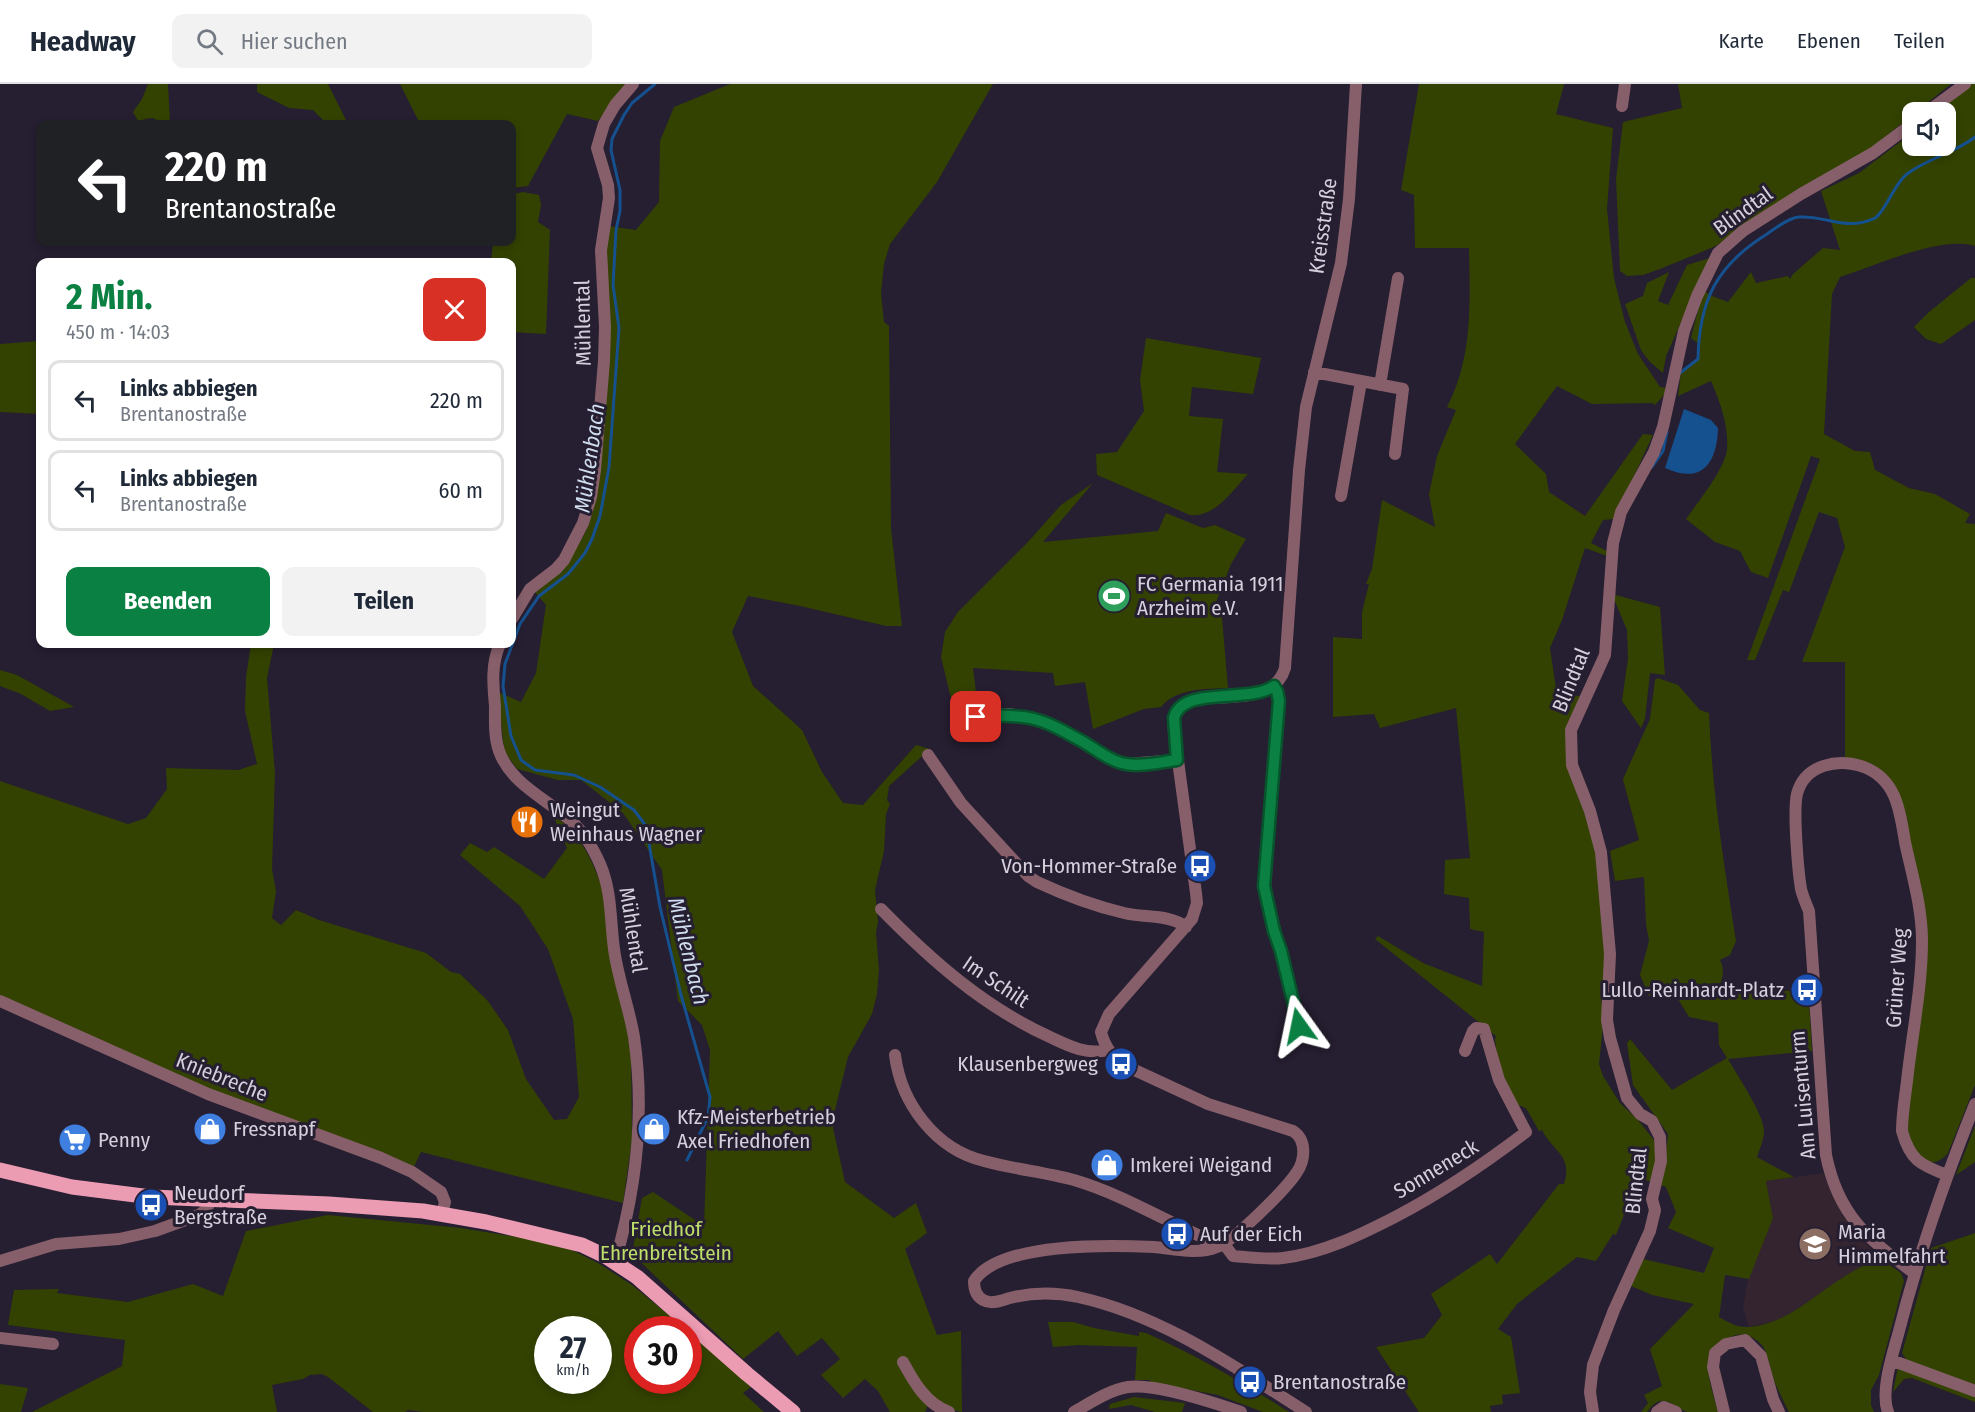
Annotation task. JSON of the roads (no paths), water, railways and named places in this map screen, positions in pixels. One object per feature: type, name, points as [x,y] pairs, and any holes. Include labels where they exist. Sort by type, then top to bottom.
[{"type":"main road","points":[[0,1170],[60,1185],[170,1199],[328,1203],[442,1214],[566,1241],[592,1249],[615,1262],[654,1292],[793,1412]]},
{"type":"street","name":"Mühlental","points":[[516,612],[526,593],[564,560],[577,537],[591,497],[596,470],[604,361],[605,327],[601,250],[609,198],[608,185],[597,148],[600,132],[608,116],[633,84]]},
{"type":"street","name":"Kreisstraße","points":[[1274,686],[1281,678],[1285,668],[1299,470],[1306,407],[1341,262],[1349,199],[1356,84]]},
{"type":"street","points":[[1622,106],[1625,84]]},
{"type":"street","points":[[1941,102],[1965,84]]},
{"type":"street","name":"Blindtal","points":[[1593,1412],[1590,1392],[1593,1365],[1614,1310],[1650,1231],[1655,1210],[1652,1199],[1661,1161],[1660,1137],[1652,1121],[1640,1114],[1627,1098],[1610,1038],[1607,1020],[1610,954],[1600,852],[1590,811],[1578,783],[1571,756],[1571,730],[1605,655],[1613,543],[1621,512],[1654,452],[1663,427],[1684,331],[1696,296],[1718,253],[1743,231],[1801,194],[1873,153],[1902,131]]},
{"type":"street","points":[[1380,385],[1398,278]]},
{"type":"street","points":[[1314,372],[1403,389],[1395,454]]},
{"type":"street","points":[[1341,496],[1361,382]]},
{"type":"street","name":"Mühlental","points":[[498,648],[494,659],[493,675],[496,737],[501,756],[524,785],[569,819],[581,831],[596,855],[609,892],[614,949],[634,1038],[638,1101],[633,1180],[615,1262]]},
{"type":"street","points":[[1299,1026],[1264,886],[1279,701],[1277,691],[1274,686],[1254,694],[1193,700],[1176,711],[1173,724],[1197,903],[1192,919],[1109,1014],[1101,1032],[1108,1050],[1118,1062],[1192,1098],[1298,1134],[1303,1148],[1303,1157],[1298,1172],[1238,1234],[1212,1249],[1195,1251],[1153,1247],[1079,1246],[1043,1251],[992,1264],[978,1274],[974,1287],[977,1295],[991,1302],[1028,1294],[1053,1293],[1081,1298],[1142,1318],[1223,1360],[1306,1412]]},
{"type":"street","points":[[976,717],[1009,714],[1044,721],[1118,762],[1126,764],[1177,760]]},
{"type":"street","points":[[928,755],[961,803],[1028,876],[1037,882],[1099,907],[1141,917],[1174,920],[1186,927]]},
{"type":"street","name":"Grüner Weg","points":[[1814,987],[1809,911],[1802,890],[1796,820],[1797,795],[1808,776],[1826,764],[1841,762],[1856,764],[1881,775],[1894,794],[1918,902],[1922,942],[1902,1131],[1910,1152],[1916,1160],[1927,1167],[1947,1174]]},
{"type":"street","name":"Im Schilt","points":[[881,909],[919,948],[989,1004],[1040,1033],[1071,1047],[1091,1052],[1108,1050]]},
{"type":"street","name":"Am Luisenturm","points":[[1814,987],[1826,1155],[1836,1190],[1856,1225],[1875,1244],[1914,1273]]},
{"type":"street","name":"Kniebreche","points":[[0,1001],[208,1094],[381,1158],[412,1172],[441,1192],[445,1202],[442,1214]]},
{"type":"street","name":"Sonneneck","points":[[1224,1244],[1233,1256],[1260,1258],[1284,1258],[1338,1244],[1367,1232],[1446,1189],[1480,1167],[1526,1132],[1499,1080],[1484,1029],[1476,1028],[1473,1031],[1465,1051]]},
{"type":"street","points":[[895,1055],[900,1079],[914,1109],[939,1138],[955,1149],[982,1161],[1059,1177],[1092,1187],[1200,1236],[1212,1249]]},
{"type":"street","points":[[1888,1412],[1885,1403],[1892,1360],[1914,1273],[1947,1174],[1975,1104]]},
{"type":"street","points":[[0,1262],[56,1244],[119,1239],[155,1232],[199,1215],[207,1209],[210,1200]]},
{"type":"street","points":[[0,1338],[53,1344]]},
{"type":"street","points":[[1724,1412],[1713,1367],[1714,1353],[1726,1344],[1745,1340],[1761,1356],[1779,1412]]},
{"type":"street","points":[[1892,1360],[1975,1391]]},
{"type":"street","points":[[903,1362],[914,1382],[928,1399],[949,1412]]},
{"type":"street","points":[[1074,1412],[1118,1390],[1138,1387],[1209,1401],[1241,1412]]},
{"type":"street","points":[[1657,1412],[1664,1407],[1676,1412]]},
{"type":"water","points":[[1684,409],[1711,420],[1718,428],[1711,461],[1705,468],[1689,474],[1665,468]]},
{"type":"waterway","name":"Mühlenbach","points":[[516,635],[520,624],[539,596],[568,574],[585,553],[600,516],[609,467],[619,328],[613,285],[620,190],[611,150],[612,139],[632,103],[655,84]]},
{"type":"waterway","points":[[1680,373],[1698,359],[1699,338],[1707,302],[1714,286],[1735,258],[1782,224],[1795,218],[1809,217],[1846,223],[1865,222],[1875,218],[1907,174],[1975,137]]},
{"type":"waterway","points":[[1652,467],[1663,451],[1667,432]]},
{"type":"waterway","name":"Mühlenbach","points":[[511,648],[505,664],[503,686],[511,736],[521,760],[535,770],[574,775],[600,787],[634,810],[646,826],[660,907],[681,995],[710,1097],[708,1117],[687,1160]]},
{"type":"place","name":"FC Germania 1911 Arzheim e.V.","points":[[1114,596]]},
{"type":"place","name":"Weingut Weinhaus Wagner","points":[[527,822]]},
{"type":"place","name":"Von-Hommer-Straße","points":[[1200,866]]},
{"type":"place","name":"Lullo-Reinhardt-Platz","points":[[1807,990]]},
{"type":"place","name":"Klausenbergweg","points":[[1121,1064]]},
{"type":"place","name":"Fressnapf","points":[[210,1129]]},
{"type":"place","name":"Kfz-Meisterbetrieb Axel Friedhofen","points":[[654,1129]]},
{"type":"place","name":"Penny","points":[[75,1140]]},
{"type":"place","name":"Imkerei Weigand","points":[[1107,1165]]},
{"type":"place","name":"Neudorf Bergstraße","points":[[151,1205]]},
{"type":"place","name":"Auf der Eich","points":[[1177,1234]]},
{"type":"place","name":"Maria Himmelfahrt","points":[[1815,1244]]},
{"type":"place","name":"Brentanostraße","points":[[1250,1382]]},
{"type":"park label","name":"Friedhof Ehrenbreitstein","points":[[666,1241]]}]
